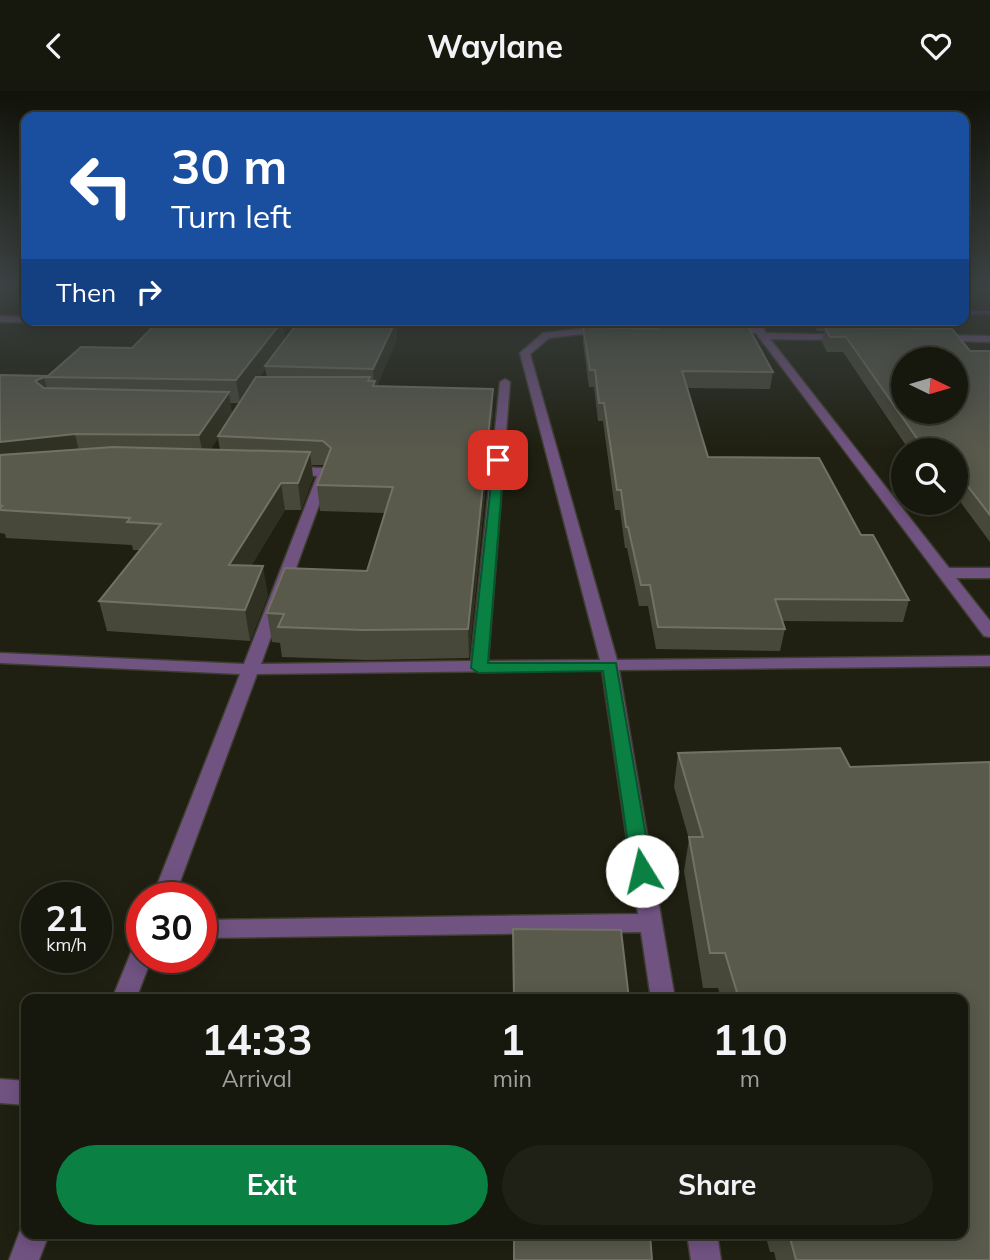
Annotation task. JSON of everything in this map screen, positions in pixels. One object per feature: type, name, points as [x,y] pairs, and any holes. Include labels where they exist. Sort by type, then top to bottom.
[{"type":"street","points":[[538,342],[525,352],[610,666],[662,994]]},
{"type":"street","points":[[769,342],[990,632]]},
{"type":"street","points":[[479,668],[505,382]]},
{"type":"street","points":[[169,882],[326,472],[273,471]]},
{"type":"street","points":[[945,573],[990,573]]},
{"type":"street","points":[[0,657],[250,669],[990,661]]},
{"type":"street","points":[[217,929],[650,923]]},
{"type":"street","points":[[126,994],[134,973]]},
{"type":"street","points":[[0,1091],[21,1093]]},
{"type":"street","points":[[24,1260],[32,1239]]},
{"type":"street","points":[[703,1239],[706,1260]]},
{"type":"building","points":[[138,342],[266,342],[236,380],[44,377],[35,381],[44,388],[229,392],[199,435],[75,434],[0,442],[0,375],[48,376],[81,347],[132,348]]},
{"type":"building","points":[[283,342],[386,342],[373,369],[265,366]]},
{"type":"building","points":[[585,342],[756,342],[773,372],[682,371],[708,457],[819,458],[861,535],[873,535],[909,600],[775,599],[785,629],[658,627],[650,585],[641,585],[626,527],[621,490],[617,490],[604,403],[599,403],[595,370],[590,370]]},
{"type":"building","points":[[849,342],[962,342],[967,347],[891,347],[891,401]]},
{"type":"building","points":[[968,349],[970,351],[990,351],[990,515],[968,487],[968,438],[917,438],[907,424],[968,424]]},
{"type":"building","points":[[256,377],[370,377],[368,381],[375,381],[373,386],[493,389],[468,629],[278,627],[284,614],[267,613],[285,568],[367,571],[393,487],[317,485],[331,448],[323,441],[218,436]]},
{"type":"building","points":[[113,447],[310,452],[298,483],[281,483],[229,565],[263,566],[245,610],[99,601],[161,524],[127,522],[130,518],[0,510],[0,455]]},
{"type":"building","points":[[840,748],[850,767],[990,762],[990,1260],[796,1260],[790,1239],[968,1239],[968,994],[737,994],[725,953],[710,953],[689,837],[703,837],[678,753]]},
{"type":"building","points":[[513,929],[621,930],[628,994],[514,994]]},
{"type":"building","points":[[514,1239],[650,1239],[652,1260],[514,1260]]},
{"type":"route","points":[[498,460],[479,668],[610,666],[642,871]]}]
